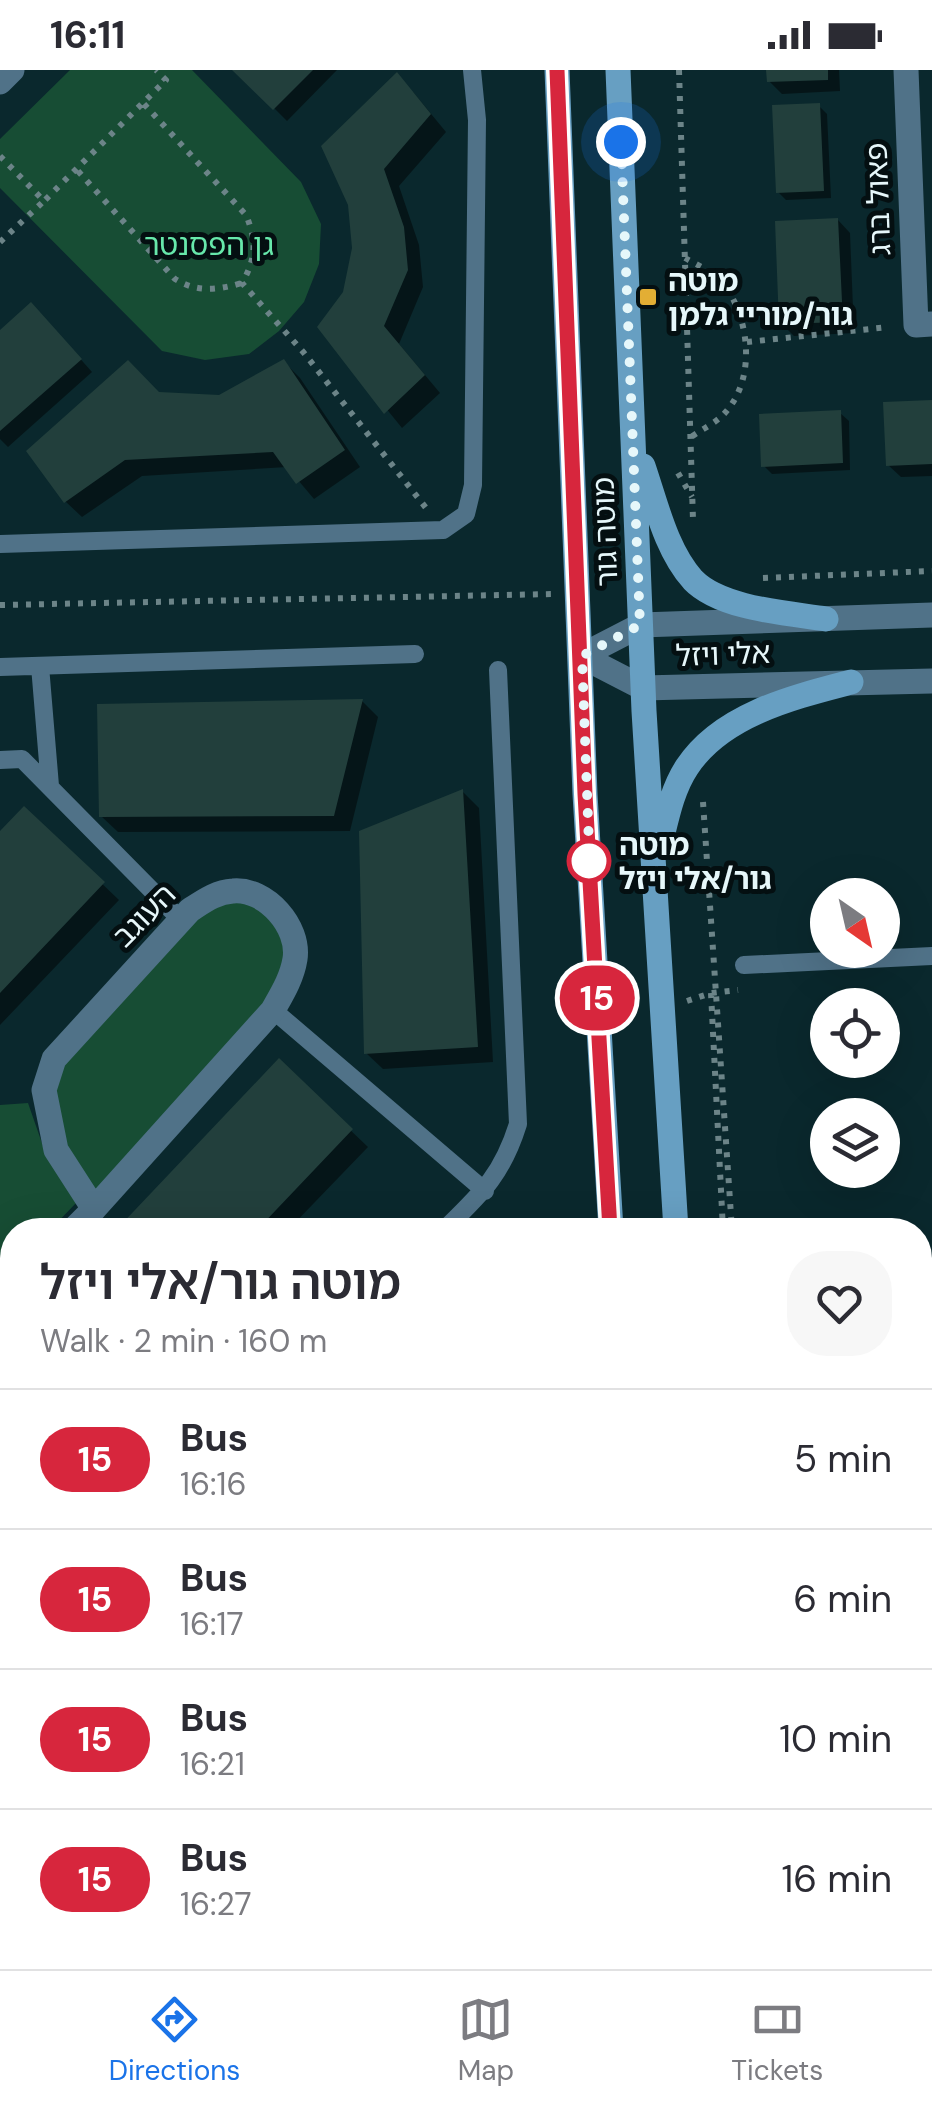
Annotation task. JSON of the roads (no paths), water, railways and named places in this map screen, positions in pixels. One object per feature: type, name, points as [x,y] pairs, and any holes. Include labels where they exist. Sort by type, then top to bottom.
[{"type":"main road","name":"מוטה גור","points":[[557,70],[585,794],[609,1218]]},
{"type":"main road","name":"מוטה גור","points":[[618,70],[643,688],[675,1218]]},
{"type":"main road","points":[[633,436],[667,537],[695,582],[740,605],[826,619]]},
{"type":"main road","points":[[653,874],[672,798],[687,767],[705,748],[781,700],[851,682]]},
{"type":"street","points":[[0,82],[12,70]]},
{"type":"street","name":"פאול ברג","points":[[906,70],[924,324]]},
{"type":"street","name":"אלי ויזל","points":[[582,656],[640,625],[932,616]]},
{"type":"street","name":"אלי ויזל","points":[[582,656],[643,688],[932,680]]},
{"type":"street","name":"העוגב","points":[[85,1218],[94,1209],[272,1010],[289,981],[296,956],[290,929],[279,912],[256,896],[237,890],[213,895],[181,920],[54,1060],[44,1090],[56,1150],[94,1209]]},
{"type":"lane","points":[[0,544],[443,530],[466,514],[473,486],[476,120],[472,70]]},
{"type":"lane","points":[[0,667],[415,654]]},
{"type":"lane","points":[[40,666],[50,786]]},
{"type":"lane","points":[[457,1218],[485,1191],[508,1158],[518,1124],[498,670]]},
{"type":"lane","points":[[0,760],[22,759],[181,920]]},
{"type":"lane","points":[[744,965],[932,956]]},
{"type":"lane","points":[[272,1010],[485,1191]]},
{"type":"place","name":"מוטה גור/מוריי גלמן","points":[[648,297]]},
{"type":"place","name":"מוטה גור/אלי ויזל","points":[[589,861]]},
{"type":"park label","name":"גן הפסנטר","points":[[209,244]]}]
